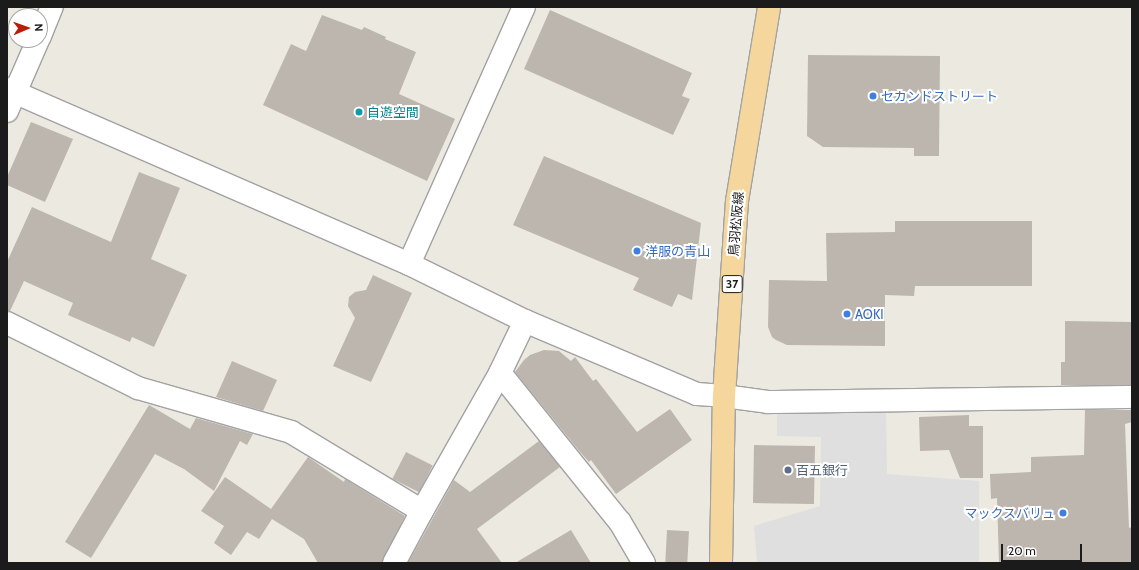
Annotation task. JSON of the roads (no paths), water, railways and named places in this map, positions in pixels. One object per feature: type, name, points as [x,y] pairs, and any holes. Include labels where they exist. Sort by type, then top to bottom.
[{"type":"main road","name":"鳥羽松阪線","points":[[721,563],[724,396],[737,200],[769,7]]},
{"type":"street","points":[[48,17],[52,7]]},
{"type":"street","points":[[409,264],[524,7]]},
{"type":"street","points":[[34,48],[10,98],[409,264],[525,321],[697,394],[768,402],[1132,397]]},
{"type":"street","points":[[394,563],[500,373],[525,321]]},
{"type":"street","points":[[7,323],[138,388],[292,432],[422,512]]},
{"type":"street","points":[[500,373],[620,522],[644,563]]},
{"type":"place","name":"セカンドストリート","points":[[873,96]]},
{"type":"place","name":"自遊空間","points":[[359,112]]},
{"type":"place","name":"洋服の青山","points":[[637,251]]},
{"type":"place","name":"AOKI","points":[[847,314]]},
{"type":"place","name":"百五銀行","points":[[788,470]]},
{"type":"place","name":"マックスバリュ","points":[[1063,513]]}]
